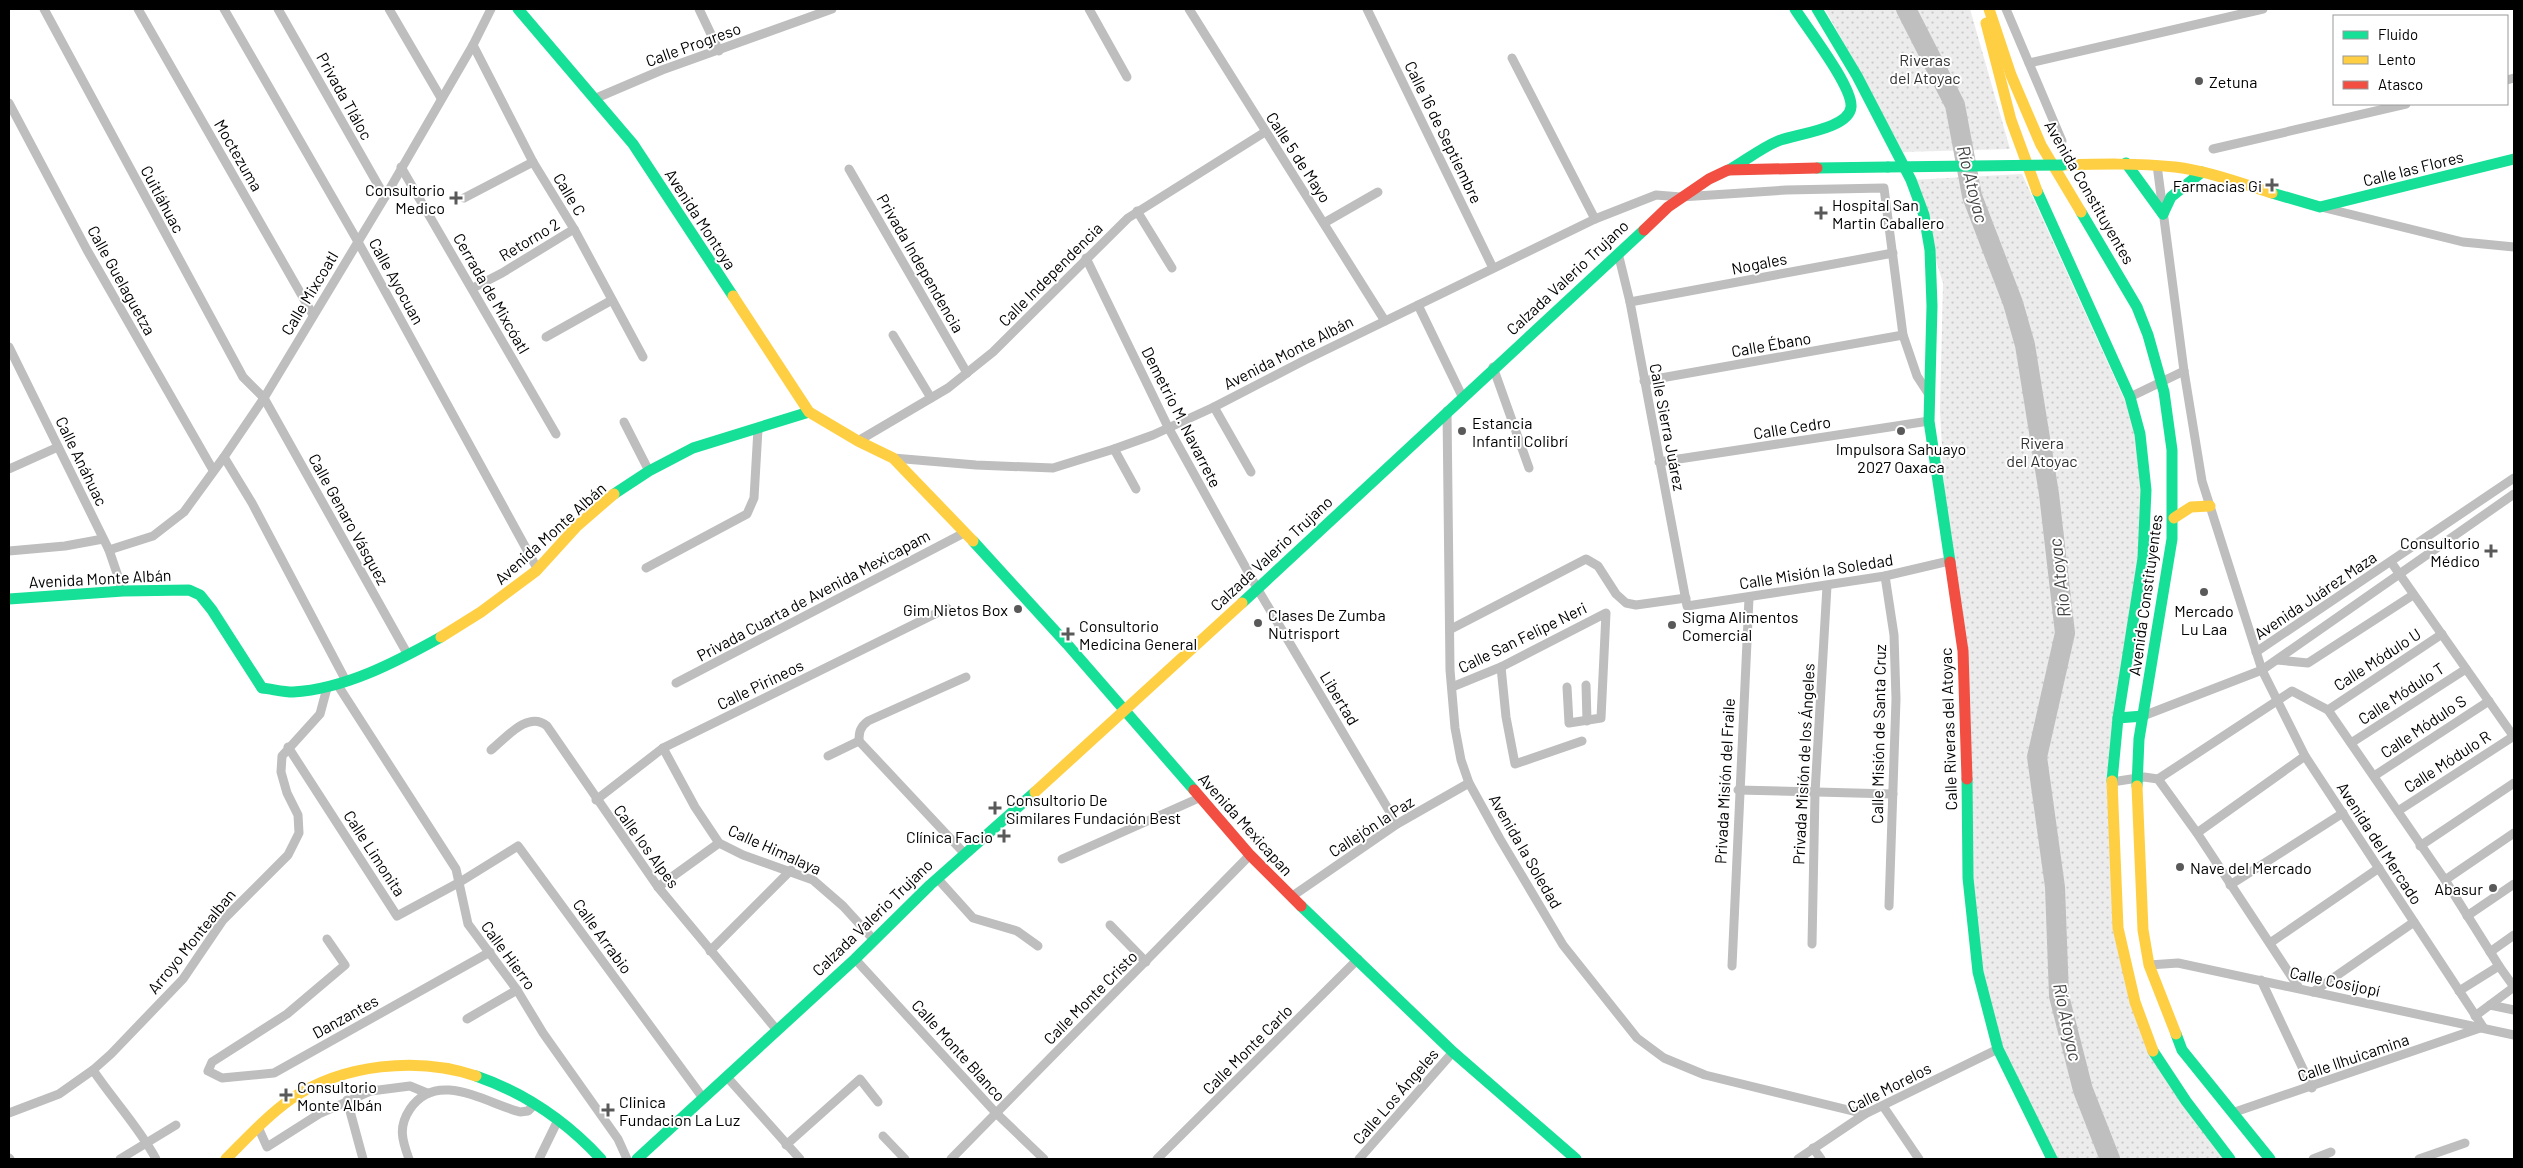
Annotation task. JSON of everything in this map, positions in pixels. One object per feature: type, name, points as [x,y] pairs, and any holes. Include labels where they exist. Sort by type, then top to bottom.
[{"type":"street","name":"Cuitláhuac","points":[[44,9],[243,377],[264,398]]},
{"type":"street","name":"Moctezuma","points":[[138,9],[314,315]]},
{"type":"street","name":"Calle Ayocuan","points":[[224,9],[357,240],[538,570]]},
{"type":"street","name":"Privada Tláloc","points":[[278,9],[385,197]]},
{"type":"street","points":[[389,9],[441,98]]},
{"type":"street","name":"Calle Mixcoatl","points":[[109,550],[153,536],[184,512],[224,457],[264,398],[357,240],[385,197],[473,45],[491,9]]},
{"type":"street","name":"Avenida Montoya","points":[[518,9],[633,144],[809,412],[858,441],[893,458]]},
{"type":"street","points":[[699,9],[719,51]]},
{"type":"street","name":"Calle Progreso","points":[[594,99],[662,70],[832,9]]},
{"type":"street","points":[[1089,9],[1127,77]]},
{"type":"street","name":"Calle 5 de Mayo","points":[[1189,9],[1385,321]]},
{"type":"street","name":"Calle 16 de Septiembre","points":[[1367,9],[1493,268]]},
{"type":"street","points":[[1728,170],[1778,141],[1844,121],[1849,114],[1851,104],[1842,85],[1795,9]]},
{"type":"street","name":"Calle Riveras del Atoyac","points":[[1817,9],[1857,76],[1905,168],[1915,188],[1924,215],[1930,250],[1932,306],[1929,421],[1963,651],[1967,718],[1967,837],[1971,916],[1978,972],[1998,1049],[2052,1159]]},
{"type":"street","name":"Avenida Constituyentes","points":[[1987,9],[2029,120],[2041,145],[2137,307],[2148,332],[2163,380],[2175,475],[2174,518],[2139,739],[2137,778],[2143,930],[2149,965],[2182,1050],[2270,1159]]},
{"type":"street","name":"Avenida Constituyentes","points":[[1987,9],[1993,60],[2019,148],[2034,186],[2130,397],[2140,434],[2146,490],[2143,558],[2118,718],[2112,782],[2118,928],[2135,1002],[2154,1054],[2186,1101],[2230,1159]]},
{"type":"street","points":[[2006,9],[2062,141]]},
{"type":"street","points":[[2029,63],[2263,9]]},
{"type":"street","name":"Calle C","points":[[473,45],[533,162],[574,229],[643,357]]},
{"type":"street","points":[[1512,58],[1595,219]]},
{"type":"street","name":"Calle Guelaguetza","points":[[9,103],[87,250],[213,470]]},
{"type":"street","points":[[2213,150],[2402,105]]},
{"type":"street","name":"Calle Independencia","points":[[858,441],[931,398],[968,373],[993,352],[1086,258],[1137,211],[1265,132]]},
{"type":"street","name":"Calle las Flores","points":[[2320,207],[2514,159]]},
{"type":"street","points":[[464,198],[533,162]]},
{"type":"street","points":[[2126,163],[2163,214],[2171,197],[2181,186],[2202,172]]},
{"type":"street","name":"Calzada Valerio Trujano","points":[[637,1159],[855,958],[964,853],[1125,712],[1257,588],[1404,455],[1493,367],[1681,197],[1709,179],[1728,170],[2126,163],[2157,165],[2202,172],[2320,207]]},
{"type":"street","name":"Avenida del Mercado","points":[[2157,165],[2184,371],[2202,481],[2262,670],[2305,756],[2483,1027]]},
{"type":"street","name":"Cerrada de Mixcóatl","points":[[401,167],[473,288],[556,434]]},
{"type":"street","name":"Privada Independencia","points":[[849,169],[968,373]]},
{"type":"street","name":"Avenida Monte Albán","points":[[893,458],[976,465],[1053,468],[1114,449],[1214,407],[1595,219],[1656,195],[1681,197],[1786,190],[1884,188],[1893,253]]},
{"type":"street","points":[[1324,224],[1378,192]]},
{"type":"street","points":[[2320,207],[2462,242],[2514,247]]},
{"type":"street","points":[[1137,211],[1172,268]]},
{"type":"street","name":"Retorno 2","points":[[473,288],[502,273],[574,229]]},
{"type":"street","name":"Calle Sierra Juárez","points":[[1618,253],[1630,302],[1687,602]]},
{"type":"street","points":[[1893,253],[1903,335],[1916,376],[1930,396]]},
{"type":"street","name":"Nogales","points":[[1630,302],[1893,253]]},
{"type":"street","name":"Demetrio M. Navarrete","points":[[1086,258],[1168,427],[1257,588]]},
{"type":"street","points":[[546,337],[612,300]]},
{"type":"street","points":[[1418,305],[1462,396]]},
{"type":"street","points":[[893,335],[931,398]]},
{"type":"street","name":"Calle Ébano","points":[[1644,381],[1903,335]]},
{"type":"street","name":"Calle Anáhuac","points":[[9,347],[104,539],[123,591]]},
{"type":"street","points":[[1493,367],[1529,468]]},
{"type":"street","points":[[2130,397],[2184,371]]},
{"type":"street","name":"Calle Genaro Vásquez","points":[[264,398],[408,655]]},
{"type":"street","points":[[1214,407],[1251,472]]},
{"type":"street","name":"Avenida la Soledad","points":[[1447,411],[1452,687],[1460,752],[1469,782],[1563,945],[1637,1038],[1664,1058],[1705,1074],[1865,1114]]},
{"type":"street","name":"Avenida Monte Albán","points":[[9,599],[123,591],[189,590],[200,596],[212,610],[262,688],[274,692],[288,693],[337,684],[408,655],[507,595],[538,570],[578,525],[649,471],[694,448],[809,412]]},
{"type":"street","name":"Calle Cedro","points":[[1659,462],[1929,421]]},
{"type":"street","points":[[624,422],[649,471]]},
{"type":"street","points":[[646,568],[747,514],[754,498],[758,429]]},
{"type":"street","points":[[9,469],[58,446]]},
{"type":"street","points":[[1114,449],[1136,489]]},
{"type":"street","points":[[224,457],[252,503],[337,684]]},
{"type":"street","name":"Avenida Mexicapan","points":[[893,458],[920,484],[1067,644],[1199,798],[1291,898],[1358,959],[1453,1052],[1576,1159]]},
{"type":"street","name":"Avenida Juárez Maza","points":[[2256,652],[2514,478]]},
{"type":"street","name":"Avenida Juárez Maza","points":[[2143,716],[2262,670],[2514,494]]},
{"type":"street","points":[[2174,518],[2191,507],[2210,506]]},
{"type":"street","name":"Privada Cuarta de Avenida Mexicapam","points":[[676,683],[964,533]]},
{"type":"street","points":[[9,551],[65,546],[104,539]]},
{"type":"street","name":"Calle Misión la Soledad","points":[[1451,628],[1586,559],[1598,566],[1616,594],[1626,603],[1636,605],[1749,598],[1885,576],[1949,561]]},
{"type":"street","points":[[2391,562],[2413,596],[2514,737]]},
{"type":"street","name":"Calle Misión de Santa Cruz","points":[[1885,576],[1894,635],[1896,699],[1888,906]]},
{"type":"street","name":"Privada Misión de los Ángeles","points":[[1812,944],[1815,793],[1827,586]]},
{"type":"street","name":"Libertad","points":[[1257,588],[1397,824]]},
{"type":"street","points":[[2277,660],[2308,662],[2413,596]]},
{"type":"street","name":"Privada Misión del Fraile","points":[[1732,966],[1738,790],[1749,598]]},
{"type":"street","name":"Calle Pirineos","points":[[596,800],[663,748],[946,608]]},
{"type":"street","name":"Calle San Felipe Neri","points":[[1452,687],[1501,666],[1606,613],[1603,711],[1601,718],[1587,721]]},
{"type":"street","name":"Calle Módulo U","points":[[2328,710],[2442,634]]},
{"type":"street","points":[[1501,666],[1506,717],[1515,764],[1582,741]]},
{"type":"street","name":"Calle Módulo T","points":[[2352,742],[2466,669]]},
{"type":"street","points":[[964,853],[859,742],[859,733],[862,725],[868,721],[966,677]]},
{"type":"street","name":"Arroyo Montealban","points":[[9,1113],[59,1094],[93,1070],[183,979],[223,920],[288,855],[299,833],[298,815],[281,772],[282,756],[288,747],[320,714],[337,684]]},
{"type":"street","name":"Calle Hierro","points":[[337,684],[456,869],[468,924],[517,990],[543,1033],[618,1139],[627,1159]]},
{"type":"street","points":[[1567,687],[1569,723],[1587,721],[1586,685]]},
{"type":"street","points":[[2158,780],[2292,691],[2328,710],[2352,742],[2420,846],[2445,880],[2514,987],[2475,1016]]},
{"type":"street","name":"Calle Módulo S","points":[[2374,776],[2489,701]]},
{"type":"street","points":[[2118,718],[2143,716]]},
{"type":"street","name":"Calle los Alpes","points":[[491,750],[524,723],[534,720],[541,721],[547,726],[596,800],[658,887],[776,1029]]},
{"type":"street","name":"Calle Módulo R","points":[[2398,811],[2514,737]]},
{"type":"street","points":[[828,756],[859,742]]},
{"type":"street","name":"Calle Limonita","points":[[288,747],[397,916],[460,882]]},
{"type":"street","name":"Calle Himalaya","points":[[663,748],[694,807],[719,843],[743,855],[791,870],[813,880],[843,906],[874,940]]},
{"type":"street","points":[[2197,833],[2305,756]]},
{"type":"street","points":[[2112,782],[2144,776],[2158,780],[2197,833],[2300,988]]},
{"type":"street","name":"Callejón la Paz","points":[[1291,898],[1397,824],[1469,782]]},
{"type":"street","points":[[2420,846],[2514,783]]},
{"type":"street","points":[[1738,790],[1893,794]]},
{"type":"street","points":[[1062,859],[1199,798]]},
{"type":"street","points":[[2230,885],[2343,813]]},
{"type":"street","points":[[2445,880],[2514,833]]},
{"type":"street","points":[[658,887],[719,843]]},
{"type":"street","name":"Calle Arrabio","points":[[460,882],[518,846],[703,1098]]},
{"type":"street","name":"Calle Monte Cristo","points":[[950,1159],[1250,855]]},
{"type":"street","points":[[2270,943],[2379,868]]},
{"type":"street","points":[[710,951],[791,870]]},
{"type":"street","points":[[937,878],[973,918],[1017,931],[1038,946]]},
{"type":"street","points":[[2467,916],[2514,884]]},
{"type":"street","points":[[2313,992],[2414,922]]},
{"type":"street","points":[[1110,925],[1146,962]]},
{"type":"street","points":[[2490,952],[2514,935]]},
{"type":"street","name":"Danzantes","points":[[327,939],[346,965],[288,1014],[212,1062],[208,1071],[222,1078],[274,1073],[490,952]]},
{"type":"street","name":"Calle Monte Blanco","points":[[855,958],[996,1113],[1044,1159]]},
{"type":"street","name":"Calle Monte Carlo","points":[[1157,1159],[1358,959]]},
{"type":"street","name":"Calle Cosijopí","points":[[2149,965],[2178,963],[2514,1034]]},
{"type":"street","points":[[2459,991],[2499,966]]},
{"type":"street","points":[[2262,980],[2312,1088]]},
{"type":"street","points":[[467,1019],[517,990]]},
{"type":"street","points":[[2490,1005],[2514,1010]]},
{"type":"street","name":"Calle Ilhuicamina","points":[[2232,1114],[2312,1088],[2483,1027]]},
{"type":"street","name":"Calle Morelos","points":[[1798,1159],[1865,1114],[1998,1049]]},
{"type":"street","name":"Calle Los Ángeles","points":[[1359,1159],[1453,1052]]},
{"type":"street","points":[[226,1159],[258,1127],[302,1093],[344,1077],[410,1063],[462,1070],[536,1104],[558,1120],[596,1157]]},
{"type":"street","points":[[93,1070],[115,1102],[147,1142],[156,1159]]},
{"type":"street","points":[[726,1077],[800,1159]]},
{"type":"street","points":[[786,1144],[860,1079],[878,1102]]},
{"type":"street","points":[[258,1127],[267,1147],[319,1114],[347,1100],[371,1091],[410,1086],[427,1093],[455,1090],[520,1112],[528,1111],[536,1104]]},
{"type":"street","points":[[409,1159],[401,1136],[403,1120],[413,1105],[427,1093]]},
{"type":"street","points":[[347,1100],[363,1159]]},
{"type":"street","points":[[1883,1106],[1918,1159]]},
{"type":"street","points":[[540,1159],[558,1120]]},
{"type":"street","points":[[120,1159],[176,1125]]},
{"type":"street","points":[[883,1136],[905,1159]]},
{"type":"street","points":[[2419,1159],[2465,1143]]},
{"type":"street","points":[[1813,1148],[1821,1159]]},
{"type":"street","points":[[2313,1159],[2331,1152]]},
{"type":"green space","name":"Riveras del Atoyac","points":[[1825,9],[1970,9],[2010,149],[1903,152]]},
{"type":"green space","name":"Rivera del Atoyac","points":[[2022,174],[2140,434],[2143,558],[2118,718],[2118,928],[2154,1054],[2233,1159],[2052,1159],[1998,1049],[1971,916],[1967,718],[1948,559],[1940,411],[1943,283],[1911,180]]},
{"type":"waterway","name":"Río Atoyac","points":[[1906,9],[1955,105],[1972,196],[2013,303],[2025,345],[2049,494],[2065,633],[2037,757],[2055,887],[2059,996],[2083,1090],[2110,1159]]},
{"type":"traffic: fast","points":[[518,9],[633,144],[733,296]]},
{"type":"traffic: fast","points":[[1729,170],[1778,141],[1832,126],[1841,121],[1848,114],[1851,107],[1850,98],[1845,86],[1795,9]]},
{"type":"traffic: fast","points":[[1817,9],[1857,76],[1911,180],[1924,215],[1930,250],[1932,306],[1929,421],[1950,562]]},
{"type":"traffic: fast","points":[[2272,193],[2320,207],[2514,159]]},
{"type":"traffic: fast","points":[[2126,163],[2163,214]]},
{"type":"traffic: fast","points":[[1888,167],[2063,165]]},
{"type":"traffic: fast","points":[[1817,168],[1888,167]]},
{"type":"traffic: fast","points":[[2163,214],[2171,197],[2202,172]]},
{"type":"traffic: fast","points":[[2037,191],[2130,397],[2140,434],[2146,490],[2143,558],[2118,718],[2112,781]]},
{"type":"traffic: fast","points":[[2081,212],[2137,307],[2148,335],[2164,392],[2172,450],[2172,539],[2139,739],[2137,786]]},
{"type":"traffic: fast","points":[[1242,603],[1644,230]]},
{"type":"traffic: fast","points":[[614,494],[649,471],[693,448],[809,412]]},
{"type":"traffic: fast","points":[[973,541],[1067,644],[1194,790]]},
{"type":"traffic: fast","points":[[9,599],[123,591],[189,590],[200,595],[212,610],[262,688],[289,692],[312,690],[351,680],[388,665],[441,637]]},
{"type":"traffic: fast","points":[[2118,718],[2143,716]]},
{"type":"traffic: fast","points":[[1967,779],[1968,878],[1978,972],[1998,1049],[2052,1159]]},
{"type":"traffic: fast","points":[[637,1159],[855,959],[930,885],[1035,792]]},
{"type":"traffic: fast","points":[[1301,906],[1453,1052],[1576,1159]]},
{"type":"traffic: fast","points":[[2176,1034],[2182,1050],[2270,1159]]},
{"type":"traffic: fast","points":[[2153,1051],[2186,1101],[2230,1159]]},
{"type":"traffic: fast","points":[[476,1076],[511,1091],[544,1110],[574,1132],[601,1159]]},
{"type":"traffic: slow","points":[[1989,9],[2011,75],[2041,145],[2081,212]]},
{"type":"traffic: slow","points":[[1986,23],[2011,120],[2037,191]]},
{"type":"traffic: slow","points":[[2063,165],[2133,164],[2175,167],[2212,174],[2272,193]]},
{"type":"traffic: slow","points":[[733,296],[809,412],[858,441],[893,458],[973,541]]},
{"type":"traffic: slow","points":[[441,637],[481,612],[536,571],[577,526],[614,494]]},
{"type":"traffic: slow","points":[[2174,518],[2191,507],[2210,506]]},
{"type":"traffic: slow","points":[[1035,792],[1242,603]]},
{"type":"traffic: slow","points":[[2112,781],[2118,928],[2135,1002],[2153,1051]]},
{"type":"traffic: slow","points":[[2137,786],[2143,930],[2149,965],[2176,1034]]},
{"type":"traffic: slow","points":[[226,1159],[257,1127],[291,1099],[311,1087],[333,1078],[357,1071],[405,1065],[430,1066],[476,1076]]},
{"type":"traffic: jam","points":[[1644,230],[1668,207],[1709,179],[1728,170],[1817,168]]},
{"type":"traffic: jam","points":[[1950,562],[1963,651],[1967,779]]},
{"type":"traffic: jam","points":[[1194,790],[1250,855],[1301,906]]},
{"type":"place","name":"Zetuna","points":[[2199,81]]},
{"type":"place","name":"Farmacias Gi","points":[[2272,185]]},
{"type":"place","name":"Consultorio Medico","points":[[456,198]]},
{"type":"place","name":"Hospital San Martin Caballero","points":[[1821,213]]},
{"type":"place","name":"Estancia Infantil Colibrí","points":[[1462,431]]},
{"type":"place","name":"Impulsora Sahuayo 2027 Oaxaca","points":[[1901,431]]},
{"type":"place","name":"Consultorio Médico","points":[[2491,551]]},
{"type":"place","name":"Mercado Lu Laa","points":[[2204,592]]},
{"type":"place","name":"Gim Nietos Box","points":[[1018,609]]},
{"type":"place","name":"Clases De Zumba Nutrisport","points":[[1258,623]]},
{"type":"place","name":"Sigma Alimentos Comercial","points":[[1672,625]]},
{"type":"place","name":"Consultorio Medicina General","points":[[1068,634]]},
{"type":"place","name":"Consultorio De Similares Fundación Best","points":[[995,808]]},
{"type":"place","name":"Clínica Facio","points":[[1004,836]]},
{"type":"place","name":"Nave del Mercado","points":[[2180,867]]},
{"type":"place","name":"Abasur","points":[[2493,888]]},
{"type":"place","name":"Consultorio Monte Albán","points":[[286,1095]]},
{"type":"place","name":"Clinica Fundacion La Luz","points":[[608,1110]]}]
